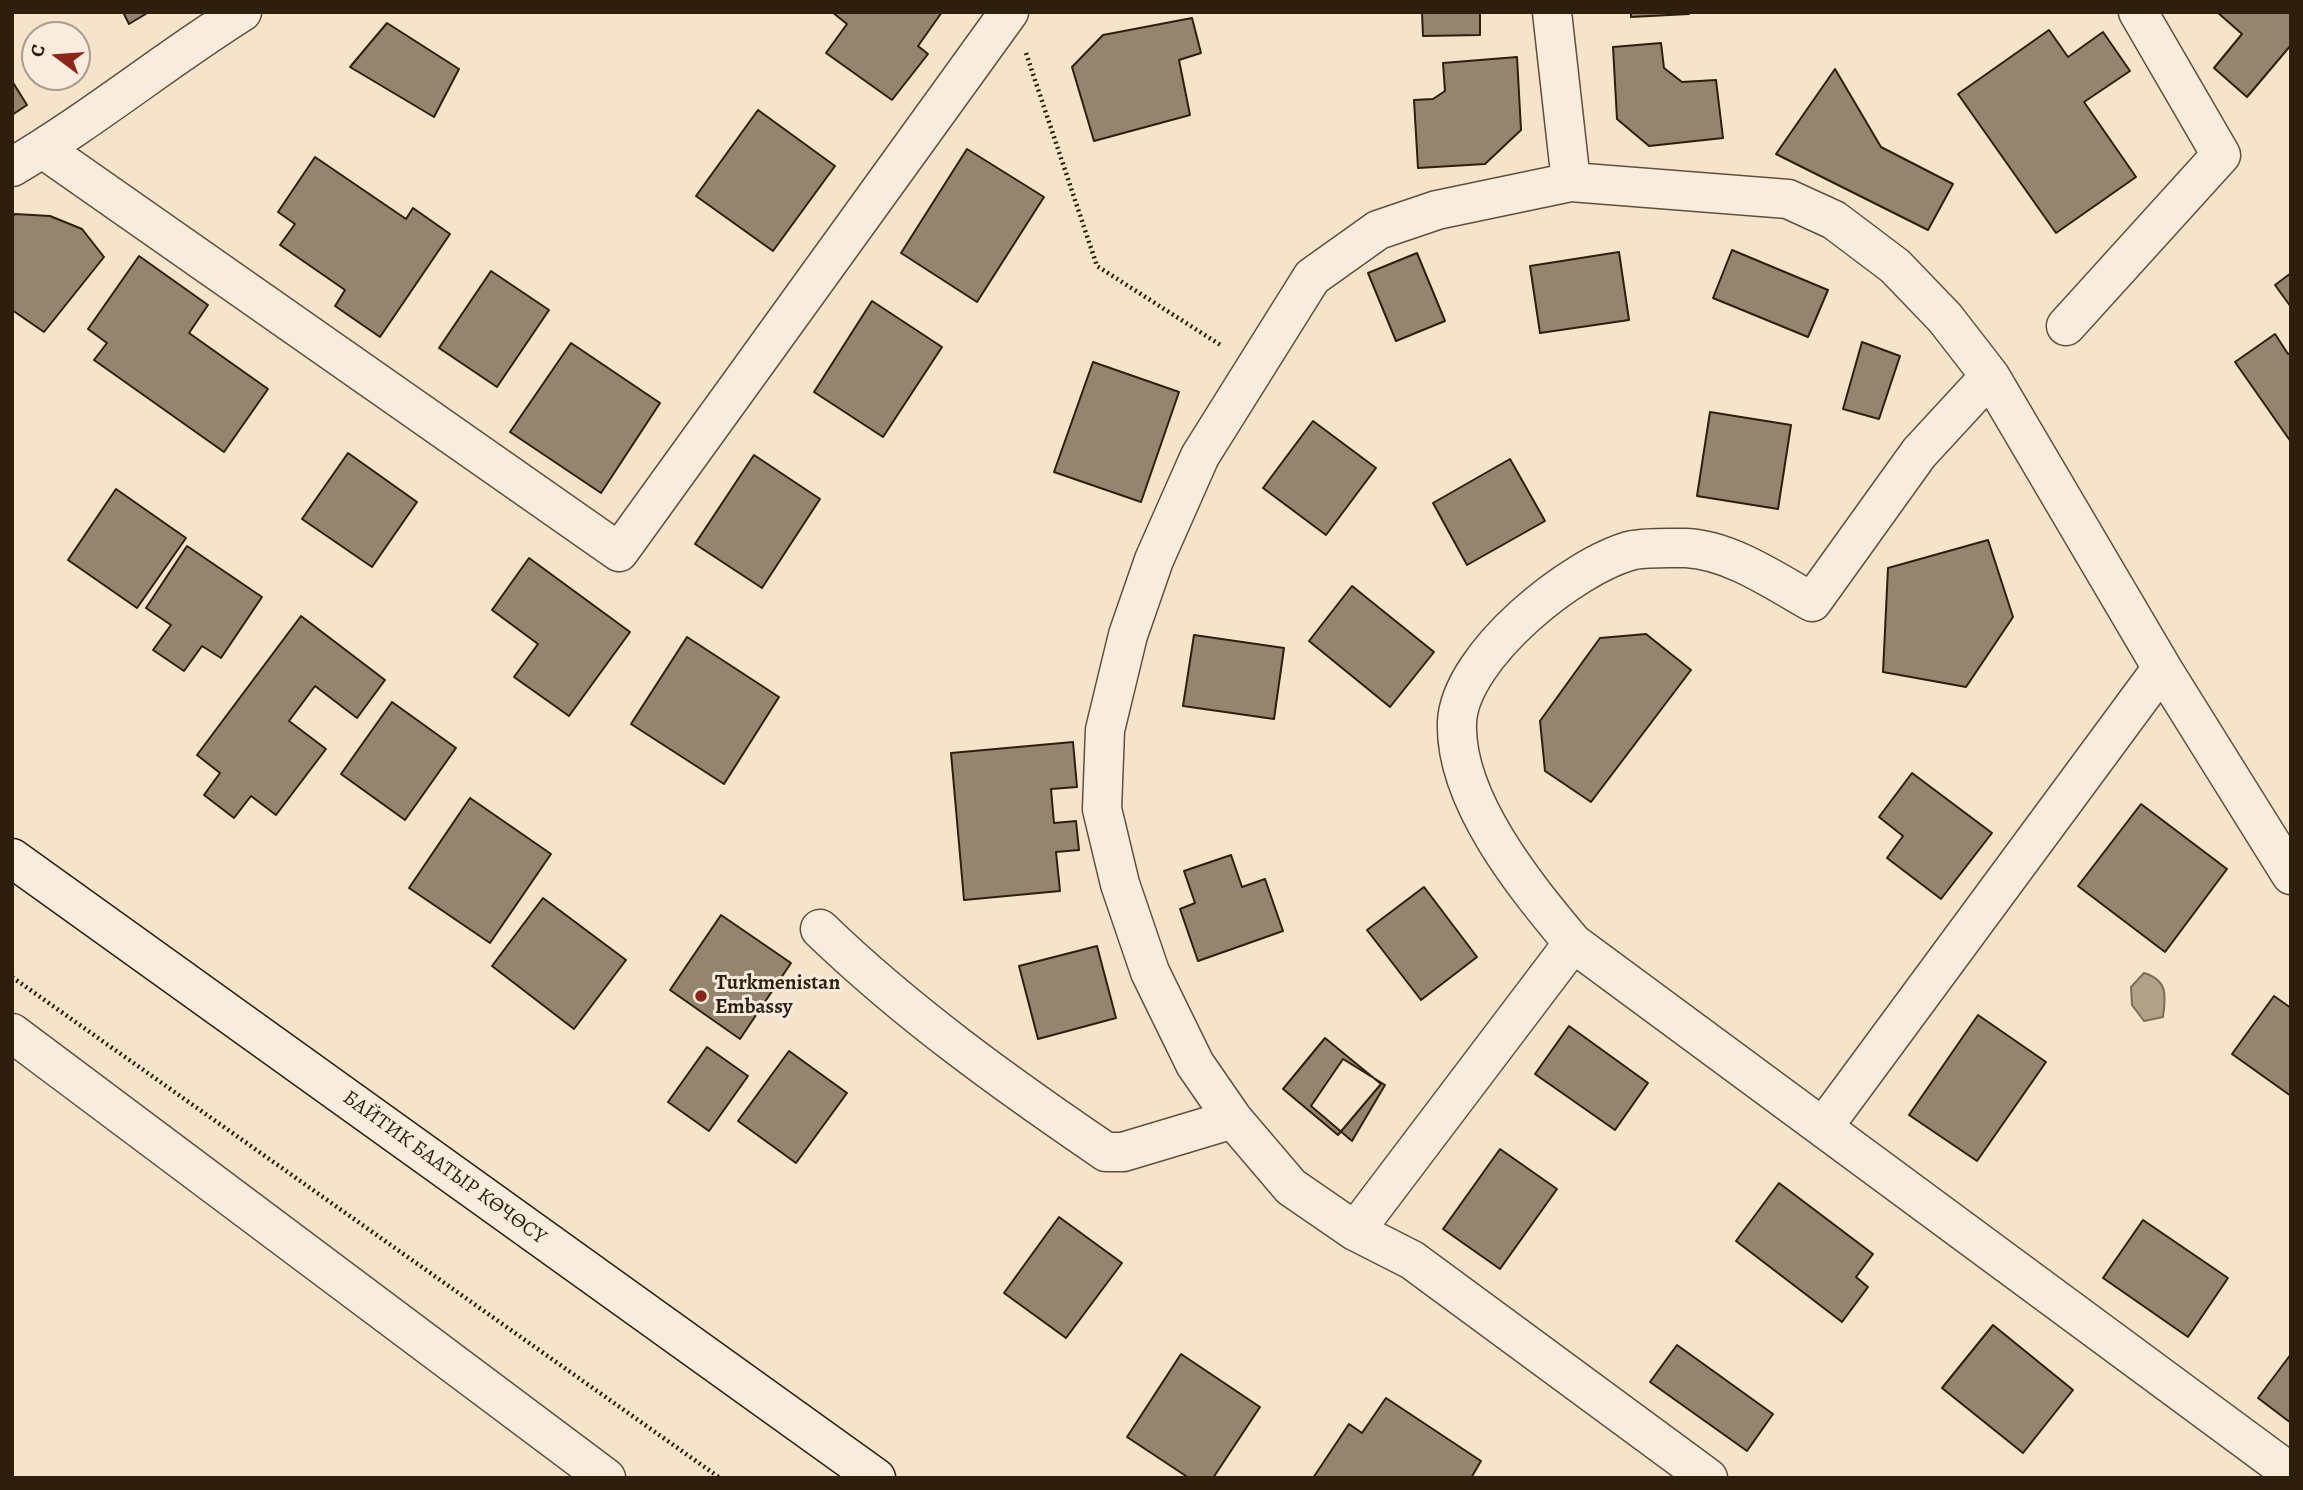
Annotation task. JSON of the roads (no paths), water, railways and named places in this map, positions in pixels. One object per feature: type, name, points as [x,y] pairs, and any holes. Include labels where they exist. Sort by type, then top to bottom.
[{"type":"street","points":[[242,12],[186,47],[28,158],[619,552],[1009,12]]},
{"type":"street","points":[[1552,12],[1571,182]]},
{"type":"street","points":[[2066,326],[2221,156],[2138,12]]},
{"type":"street","points":[[1708,1478],[1412,1260],[1355,1231],[1291,1187],[1233,1119],[1195,1064],[1150,972],[1120,884],[1102,809],[1105,730],[1128,635],[1149,572],[1200,456],[1312,277],[1378,230],[1437,211],[1571,182],[1788,199],[1834,220],[1895,266],[1945,318],[1990,376],[2162,668],[2291,875]]},
{"type":"street","points":[[1990,376],[1919,453],[1812,603],[1748,565],[1688,548],[1633,550],[1577,575],[1495,643],[1470,684],[1457,720],[1462,765],[1486,821],[1518,878],[1573,943],[1824,1126],[2291,1474]]},
{"type":"street","points":[[1824,1126],[2162,668]]},
{"type":"street","name":"БАЙТИК БААТЫР КӨЧӨСҮ","points":[[12,858],[876,1478]]},
{"type":"street","points":[[820,929],[861,970],[931,1027],[1106,1152],[1123,1152],[1233,1119]]},
{"type":"street","points":[[1355,1231],[1573,943]]},
{"type":"street","points":[[12,1033],[606,1478]]},
{"type":"place","name":"Turkmenistan Embassy","points":[[701,996]]}]
